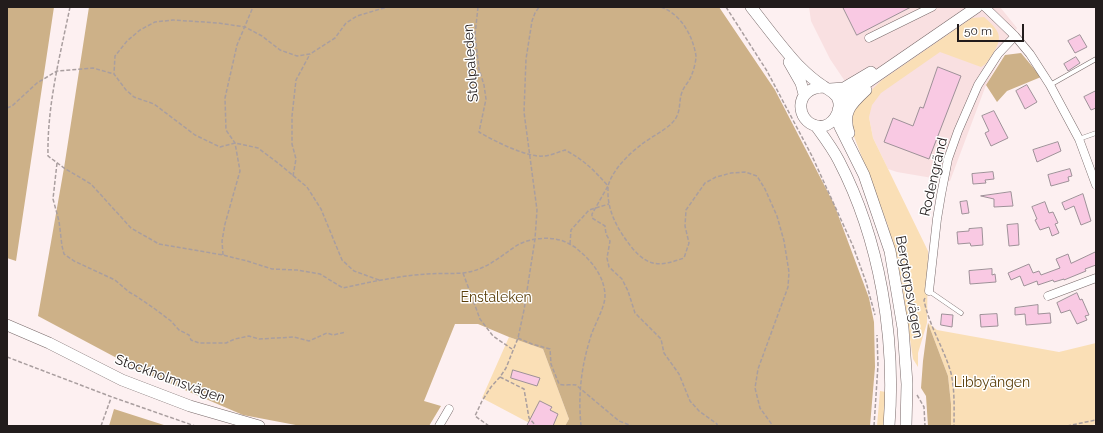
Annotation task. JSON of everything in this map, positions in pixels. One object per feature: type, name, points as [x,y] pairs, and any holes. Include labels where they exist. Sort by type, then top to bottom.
[{"type":"main road","name":"Bergtorpsvägen","points":[[751,7],[778,42],[800,66],[837,98],[837,113],[840,127],[864,175],[890,251],[903,328],[907,384],[906,426]]},
{"type":"main road","points":[[816,126],[824,126],[831,123],[846,97],[977,7]]},
{"type":"main road","name":"Bergtorpsvägen","points":[[778,42],[801,83],[804,94],[800,106],[802,114],[810,123],[816,126],[839,161],[860,206],[874,256],[886,316],[890,362],[891,407],[889,426]]},
{"type":"main road","points":[[804,94],[816,87],[844,88],[875,70],[896,62]]},
{"type":"main road","points":[[864,175],[845,120],[848,110],[852,104],[887,73],[896,62]]},
{"type":"main road","name":"Stockholmsvägen","points":[[7,325],[49,343],[122,380],[190,406],[259,426]]},
{"type":"street","points":[[869,38],[932,7]]},
{"type":"street","points":[[985,7],[1015,36],[1030,54],[1050,85],[1080,140],[1096,185]]},
{"type":"street","name":"Rodengränd","points":[[929,291],[937,219],[951,152],[958,131],[978,84],[998,54],[1015,36]]},
{"type":"street","points":[[1048,296],[1096,278]]},
{"type":"street","points":[[439,426],[450,409]]},
{"type":"lane","points":[[1050,85],[1096,59]]},
{"type":"lane","points":[[1080,140],[1096,133]]},
{"type":"lane","points":[[929,291],[961,313]]},
{"type":"path","points":[[70,7],[53,88],[48,134],[48,156],[91,184],[131,228],[159,244],[223,255],[272,269],[297,270],[320,274],[343,288],[379,280],[426,274],[463,273],[482,269],[497,261],[518,245],[535,238],[553,239],[570,244],[586,256],[597,271],[604,285],[605,299],[590,337],[584,360],[580,388],[581,426]]},
{"type":"path","points":[[223,255],[222,241],[225,224],[240,172],[235,143],[226,130],[225,98],[237,45],[253,7]]},
{"type":"path","points":[[114,74],[115,56],[127,41],[140,30],[154,22],[173,20],[218,23],[245,28],[262,36],[280,50],[297,56],[310,54],[335,38],[346,23],[357,16],[387,7]]},
{"type":"path","name":"Stolpaleden","points":[[478,7],[475,35],[479,69],[484,85],[486,99],[479,132],[491,140],[530,154],[543,156],[565,150],[580,158],[595,171],[608,186]]},
{"type":"path","points":[[489,426],[475,416],[491,387],[506,368],[512,349],[518,338],[524,310],[535,238],[537,210],[524,112],[526,59],[532,21],[535,12],[539,7]]},
{"type":"path","points":[[661,7],[679,18],[688,31],[696,57],[692,76],[682,92],[679,111],[672,123],[626,157],[594,209],[592,218],[605,226],[606,234],[610,241],[607,258],[609,267],[622,279],[635,312],[661,339],[664,353],[679,374],[690,401],[699,411],[717,424],[717,426]]},
{"type":"path","points":[[726,7],[767,71],[812,156],[853,246],[866,282],[875,315]]},
{"type":"path","points":[[293,176],[296,159],[292,144],[292,116],[296,80],[310,54]]},
{"type":"path","points":[[7,108],[12,106],[37,83],[57,71],[93,68],[114,74],[126,90],[134,97],[154,104],[194,135],[220,147],[235,143],[258,148],[307,186],[321,209],[342,260],[354,271],[379,280]]},
{"type":"path","points":[[57,162],[53,198],[64,254],[74,261],[115,280],[129,292],[155,309],[179,330],[189,335],[191,340],[199,343],[226,343],[234,338],[249,336],[259,339],[294,337],[309,341],[327,333],[333,335],[346,332]]},
{"type":"path","points":[[608,186],[611,216],[626,241],[638,255],[652,264],[667,264],[684,258],[688,243],[685,226],[686,210],[705,183],[716,177],[731,173],[745,172],[757,176],[765,189],[777,216],[784,240],[789,272],[788,287],[758,369],[755,388],[760,408],[773,426]]},
{"type":"path","points":[[570,244],[571,230],[589,210],[609,204]]},
{"type":"path","points":[[463,273],[480,319],[493,336],[512,349]]},
{"type":"path","points":[[929,291],[924,300],[926,309],[950,372],[955,391],[954,426]]},
{"type":"path","points":[[874,426],[878,364],[877,329]]},
{"type":"path","points":[[518,338],[550,349],[551,364],[559,384],[576,385],[619,421],[632,426]]},
{"type":"path","points":[[7,357],[112,397],[195,426]]},
{"type":"path","points":[[500,377],[524,389],[529,418],[536,426]]},
{"type":"path","points":[[917,395],[924,407],[925,426]]},
{"type":"path","points":[[101,426],[112,397]]},
{"type":"path","points":[[1067,426],[1096,420]]},
{"type":"shaded area","points":[[809,7],[1000,7],[1017,28],[986,85],[950,181],[897,172],[888,169],[873,138],[869,117],[830,59],[811,21]]},
{"type":"green space","points":[[7,7],[54,7],[16,261],[7,258]]},
{"type":"green space","name":"Enstaleken","points":[[89,7],[719,7],[775,90],[834,204],[869,298],[874,322],[875,367],[870,426],[565,426],[569,419],[543,349],[478,324],[455,324],[424,401],[441,406],[429,426],[301,426],[243,415],[143,372],[38,316],[64,168]]},
{"type":"green space","points":[[984,17],[997,30],[999,39],[996,49],[984,65],[981,67],[940,52],[881,93],[872,105],[869,117],[873,138],[928,251],[927,323],[918,353],[918,367],[913,359],[901,278],[888,226],[850,126],[851,110],[882,80],[972,18]]},
{"type":"green space","points":[[1021,53],[1041,77],[1007,91],[997,102],[986,85],[1005,55]]},
{"type":"green space","name":"Libbyängen","points":[[928,323],[937,330],[1059,352],[1096,343],[1096,424],[1088,426],[951,426],[951,404],[948,376]]},
{"type":"green space","points":[[928,323],[948,376],[951,404],[951,426],[928,426],[926,396],[921,388]]},
{"type":"green space","points":[[509,337],[543,349],[569,419],[565,426],[535,426],[482,398]]},
{"type":"green space","points":[[880,391],[886,392],[884,426],[877,426]]},
{"type":"green space","points":[[114,409],[167,426],[109,426]]},
{"type":"building","points":[[843,7],[911,7],[857,35]]},
{"type":"building","points":[[1080,35],[1087,47],[1075,53],[1068,41]]},
{"type":"building","points":[[1076,57],[1080,63],[1068,71],[1064,64]]},
{"type":"building","points":[[938,67],[961,76],[929,159],[884,142],[893,118],[913,126],[920,107],[923,108]]},
{"type":"building","points":[[1027,85],[1037,102],[1025,109],[1016,91]]},
{"type":"building","points":[[1096,91],[1096,108],[1091,110],[1084,97]]},
{"type":"building","points":[[994,111],[1008,138],[991,146],[985,133],[989,131],[982,116]]},
{"type":"building","points":[[1058,142],[1061,151],[1037,162],[1033,150]]},
{"type":"building","points":[[1070,169],[1072,176],[1068,177],[1069,181],[1051,186],[1048,175]]},
{"type":"building","points":[[993,172],[994,179],[985,180],[986,183],[973,184],[972,174]]},
{"type":"building","points":[[1011,192],[1013,206],[994,207],[994,199],[981,196]]},
{"type":"building","points":[[1083,194],[1091,221],[1081,225],[1074,206],[1065,210],[1062,203]]},
{"type":"building","points":[[967,201],[969,213],[962,214],[960,202]]},
{"type":"building","points":[[1045,202],[1049,213],[1053,212],[1058,223],[1055,224],[1059,233],[1052,236],[1049,227],[1040,230],[1035,220],[1037,219],[1032,207]]},
{"type":"building","points":[[1018,224],[1019,245],[1009,246],[1007,225]]},
{"type":"building","points":[[982,228],[983,245],[971,246],[970,243],[958,244],[957,232]]},
{"type":"building","points":[[1096,252],[1096,265],[1064,280],[1054,282],[1053,280],[1038,285],[1037,281],[1024,286],[1020,276],[1011,280],[1008,273],[1029,264],[1033,273],[1039,271],[1041,275],[1060,268],[1056,259],[1068,254],[1071,263]]},
{"type":"building","points":[[992,269],[992,275],[995,274],[996,282],[970,284],[969,271]]},
{"type":"building","points":[[1077,293],[1080,300],[1082,299],[1089,315],[1085,316],[1087,320],[1077,324],[1070,310],[1061,313],[1057,303]]},
{"type":"building","points":[[1038,305],[1038,314],[1050,313],[1051,323],[1026,325],[1025,314],[1015,315],[1015,308]]},
{"type":"building","points":[[942,314],[953,315],[952,327],[941,325]]},
{"type":"building","points":[[997,314],[998,326],[981,327],[980,315]]},
{"type":"building","points":[[513,370],[540,378],[537,386],[511,378]]},
{"type":"building","points":[[540,401],[552,407],[550,410],[558,414],[553,426],[527,426]]}]
